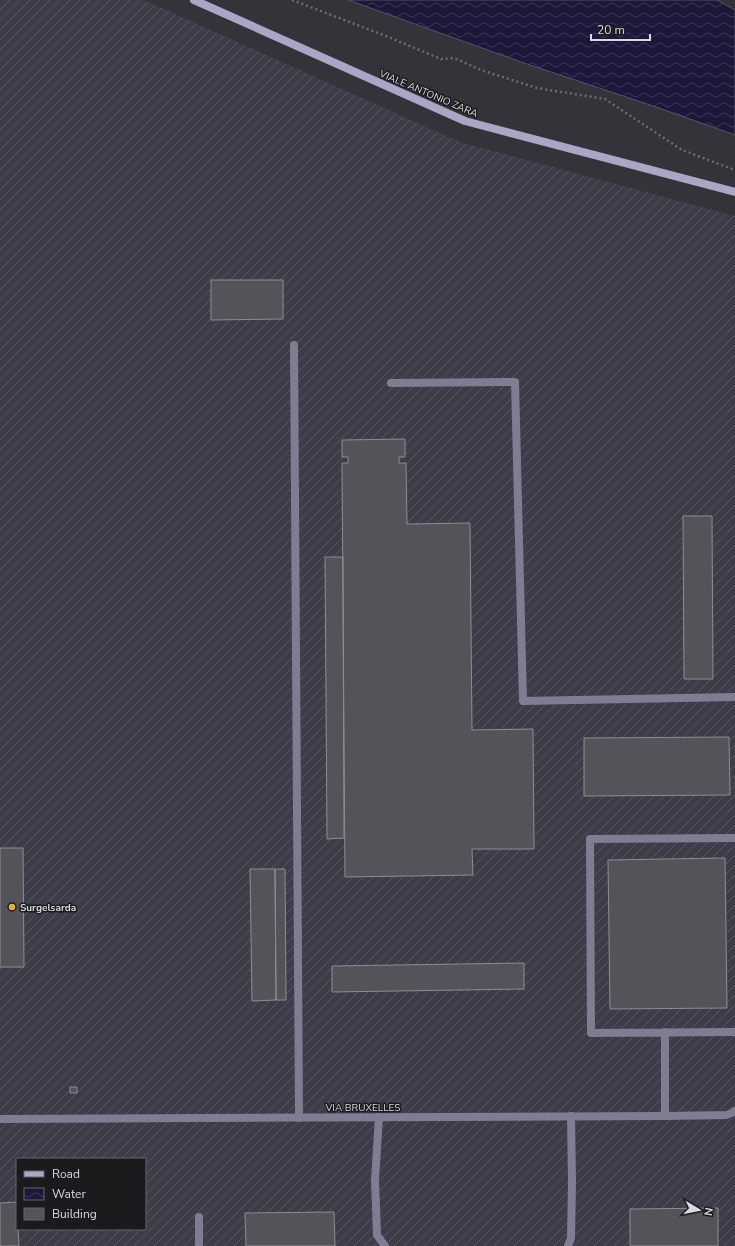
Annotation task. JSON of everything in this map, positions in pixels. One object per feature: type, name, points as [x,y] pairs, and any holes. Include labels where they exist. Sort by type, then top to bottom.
[{"type":"main road","name":"VIALE ANTONIO ZARA","points":[[194,0],[465,121],[735,192]]},
{"type":"street","points":[[294,345],[299,1118]]},
{"type":"street","points":[[391,383],[514,382],[523,701],[735,697]]},
{"type":"street","points":[[735,838],[590,839],[591,1033],[735,1032]]},
{"type":"street","points":[[665,1032],[665,1116]]},
{"type":"street","name":"VIA BRUXELLES","points":[[0,1119],[665,1116],[727,1115],[735,1111]]},
{"type":"street","points":[[727,1115],[735,1120]]},
{"type":"street","points":[[568,1246],[570,1238],[572,1182],[571,1116]]},
{"type":"street","points":[[379,1117],[375,1180],[377,1235],[385,1246]]},
{"type":"street","points":[[199,1246],[200,1217]]},
{"type":"path","points":[[292,0],[441,59],[454,58],[481,70],[537,88],[605,99],[682,150],[735,170]]},
{"type":"shaded area","points":[[0,0],[144,0],[460,142],[735,216],[735,1246],[0,1246]]},
{"type":"water","points":[[348,0],[717,0],[735,10],[735,135],[524,63]]},
{"type":"building","points":[[211,280],[283,280],[283,319],[211,320]]},
{"type":"building","points":[[405,439],[405,457],[399,457],[399,463],[406,463],[407,524],[470,523],[472,730],[533,729],[534,849],[472,849],[473,875],[345,877],[342,463],[348,463],[348,457],[342,457],[342,440]]},
{"type":"building","points":[[683,516],[712,516],[713,679],[684,679]]},
{"type":"building","points":[[325,557],[343,557],[344,838],[327,839]]},
{"type":"building","points":[[729,737],[730,795],[584,796],[584,738]]},
{"type":"building","name":"Surgelsarda","points":[[0,848],[23,848],[24,967],[0,967]]},
{"type":"building","points":[[725,858],[727,1008],[610,1009],[608,860]]},
{"type":"building","points":[[250,869],[275,869],[276,1000],[252,1001]]},
{"type":"building","points":[[275,869],[285,869],[286,1000],[276,1000]]},
{"type":"building","points":[[524,963],[524,989],[332,992],[332,966]]},
{"type":"building","points":[[70,1087],[77,1087],[77,1093],[70,1093]]},
{"type":"building","points":[[16,1202],[16,1230],[18,1230],[19,1246],[0,1246],[0,1203]]},
{"type":"building","points":[[718,1208],[718,1246],[630,1246],[630,1209]]},
{"type":"building","points":[[334,1212],[335,1246],[246,1246],[245,1213]]},
{"type":"place","name":"Surgelsarda","points":[[12,907]]}]
